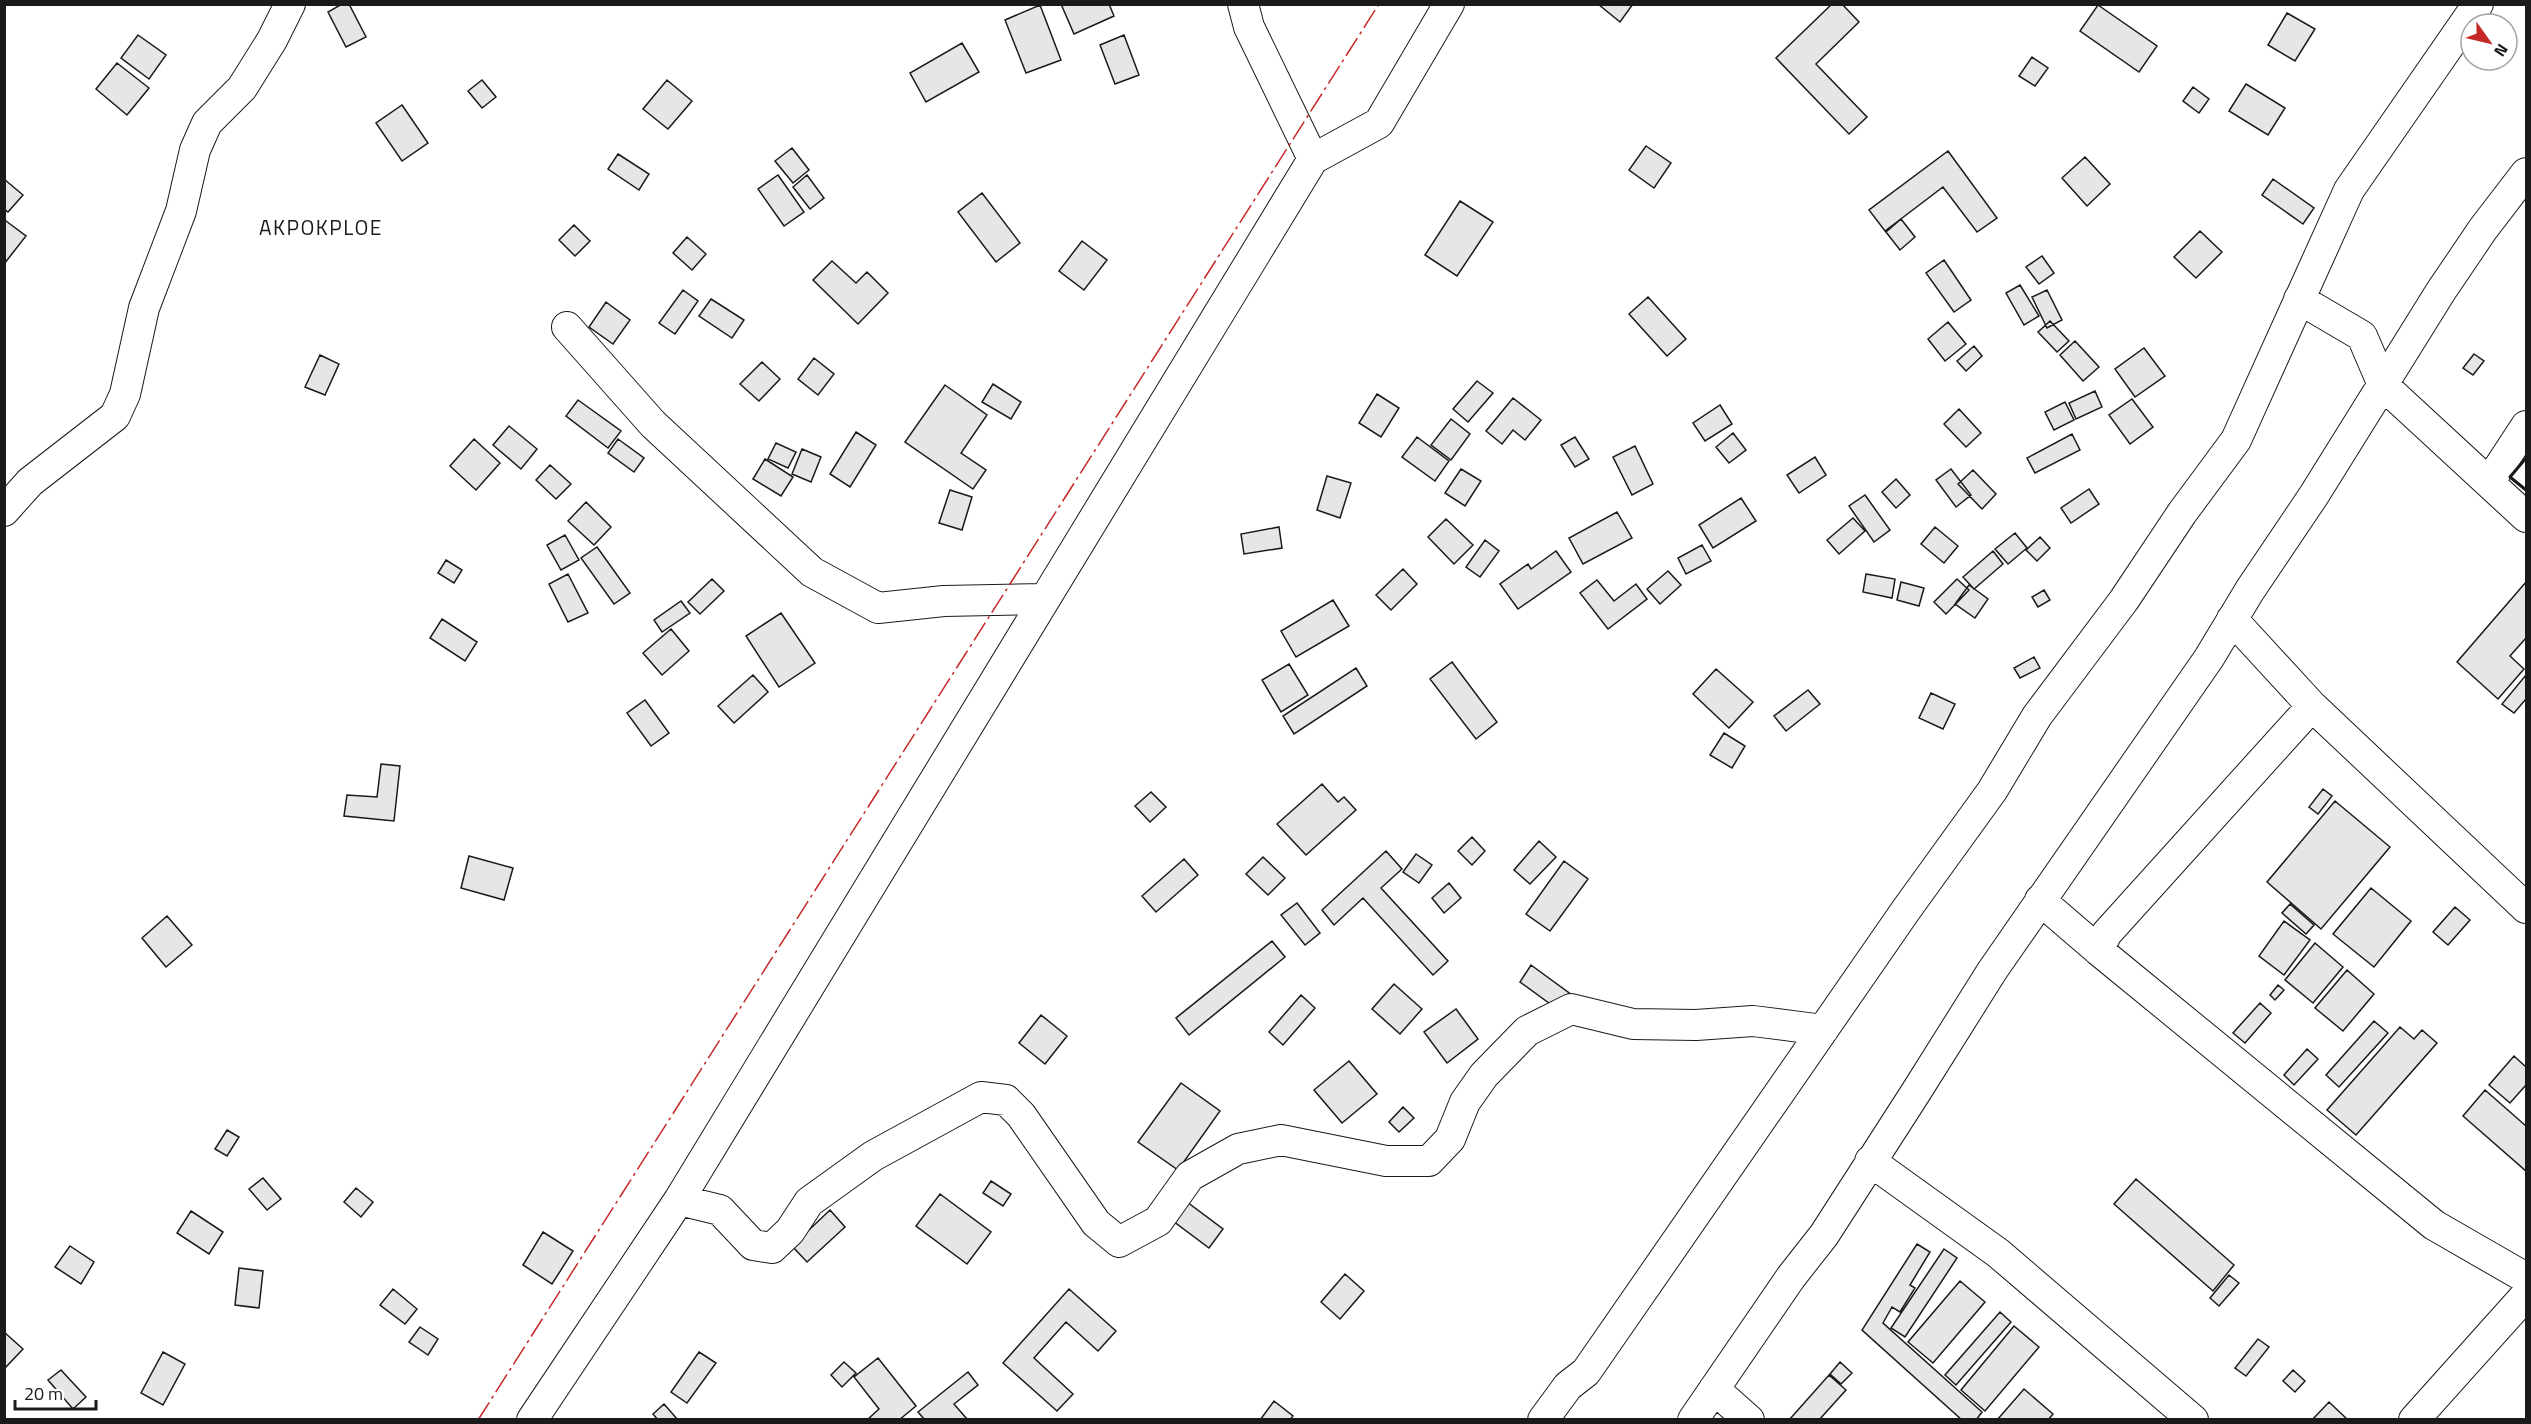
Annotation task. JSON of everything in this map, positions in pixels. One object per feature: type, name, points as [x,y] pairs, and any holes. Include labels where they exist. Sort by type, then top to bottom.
[{"type":"street","points":[[4,511],[30,482],[115,416],[125,394],[144,308],[181,211],[195,150],[207,123],[242,88],[272,40],[290,4]]},
{"type":"street","points":[[1243,4],[1250,27],[1313,159]]},
{"type":"street","points":[[532,1419],[680,1200],[1313,159],[1379,123],[1449,4]]},
{"type":"street","points":[[1543,1419],[1568,1386],[1586,1372],[1992,791],[2037,716],[2124,600],[2182,513],[2236,440],[2349,190],[2478,4]]},
{"type":"street","points":[[1693,1419],[1791,1277],[1824,1235],[1992,971],[2208,658],[2471,246],[2526,173]]},
{"type":"street","points":[[2299,299],[2362,336],[2384,385],[2490,481],[2526,517]]},
{"type":"street","points":[[567,327],[653,424],[812,572],[878,608],[944,601],[1045,599]]},
{"type":"street","points":[[2490,481],[2526,426]]},
{"type":"street","points":[[2232,619],[2312,706],[2526,908]]},
{"type":"street","points":[[2098,950],[2107,933],[2312,706]]},
{"type":"street","points":[[2040,900],[2434,1225],[2526,1278]]},
{"type":"street","points":[[680,1200],[720,1210],[753,1245],[772,1248],[790,1231],[809,1202],[873,1156],[981,1097],[1006,1100],[1021,1115],[1095,1223],[1119,1242],[1158,1221],[1190,1176],[1238,1149],[1281,1140],[1386,1161],[1430,1161],[1450,1139],[1464,1102],[1484,1075],[1527,1031],[1571,1009],[1633,1024],[1696,1026],[1753,1021],[1823,1030]]},
{"type":"street","points":[[1870,1161],[1998,1253],[2193,1419]]},
{"type":"street","points":[[2414,1419],[2526,1295]]},
{"type":"street","points":[[1714,1389],[1749,1419]]},
{"type":"building","points":[[342,4],[349,4],[366,37],[346,47],[328,12]]},
{"type":"building","points":[[1061,4],[1109,4],[1114,16],[1074,34]]},
{"type":"building","points":[[1598,4],[1633,4],[1620,22]]},
{"type":"building","points":[[1832,4],[1842,4],[1859,22],[1816,64],[1867,117],[1849,134],[1776,58]]},
{"type":"building","points":[[1040,5],[1061,60],[1026,73],[1005,20]]},
{"type":"building","points":[[2098,5],[2157,46],[2139,72],[2080,31]]},
{"type":"building","points":[[2287,13],[2315,29],[2295,61],[2268,45]]},
{"type":"building","points":[[138,35],[166,55],[149,79],[121,58]]},
{"type":"building","points":[[1124,35],[1139,75],[1115,84],[1100,45]]},
{"type":"building","points":[[962,43],[979,72],[926,102],[910,73]]},
{"type":"building","points":[[2032,57],[2048,68],[2035,86],[2019,76]]},
{"type":"building","points":[[117,63],[149,88],[127,115],[96,89]]},
{"type":"building","points":[[482,80],[496,97],[482,108],[468,91]]},
{"type":"building","points":[[667,80],[692,101],[668,129],[643,109]]},
{"type":"building","points":[[2246,84],[2285,108],[2268,135],[2229,111]]},
{"type":"building","points":[[2193,87],[2209,99],[2199,113],[2183,101]]},
{"type":"building","points":[[402,105],[428,143],[402,161],[376,123]]},
{"type":"building","points":[[1646,146],[1671,163],[1654,188],[1629,170]]},
{"type":"building","points":[[792,148],[809,170],[793,183],[775,161]]},
{"type":"building","points":[[1948,151],[1997,218],[1977,232],[1943,187],[1885,231],[1869,210]]},
{"type":"building","points":[[618,154],[649,174],[639,190],[608,169]]},
{"type":"building","points":[[2085,157],[2110,184],[2087,206],[2062,178]]},
{"type":"building","points":[[778,175],[804,212],[784,226],[758,189]]},
{"type":"building","points":[[807,175],[824,198],[810,209],[793,187]]},
{"type":"building","points":[[4,179],[23,195],[8,212],[4,209]]},
{"type":"building","points":[[2273,179],[2314,208],[2303,224],[2262,195]]},
{"type":"building","points":[[982,193],[1020,243],[996,262],[958,212]]},
{"type":"building","points":[[1460,201],[1493,222],[1457,276],[1425,255]]},
{"type":"building","points":[[1901,219],[1915,237],[1900,250],[1886,232]]},
{"type":"building","points":[[6,221],[26,236],[4,264],[4,223]]},
{"type":"building","points":[[574,225],[590,241],[575,256],[559,240]]},
{"type":"building","points":[[2200,231],[2222,252],[2196,278],[2174,257]]},
{"type":"building","points":[[687,237],[706,254],[692,270],[673,253]]},
{"type":"building","points":[[1082,241],[1107,260],[1084,290],[1059,271]]},
{"type":"building","points":[[2042,256],[2054,273],[2039,284],[2026,267]]},
{"type":"building","points":[[1944,260],[1971,300],[1954,312],[1926,273]]},
{"type":"building","points":[[832,261],[856,283],[867,272],[888,293],[858,324],[813,280]]},
{"type":"building","points":[[2020,285],[2039,316],[2024,325],[2006,293]]},
{"type":"building","points":[[683,290],[698,301],[675,334],[659,323]]},
{"type":"building","points":[[2047,290],[2062,320],[2047,328],[2032,297]]},
{"type":"building","points":[[1648,297],[1686,339],[1667,356],[1629,314]]},
{"type":"building","points":[[711,299],[744,320],[732,338],[699,316]]},
{"type":"building","points":[[606,302],[630,320],[613,344],[589,327]]},
{"type":"building","points":[[2050,321],[2069,341],[2057,352],[2038,332]]},
{"type":"building","points":[[1948,322],[1966,344],[1945,361],[1928,339]]},
{"type":"building","points":[[2075,341],[2099,367],[2083,381],[2060,355]]},
{"type":"building","points":[[1974,346],[1982,356],[1966,371],[1957,361]]},
{"type":"building","points":[[2144,348],[2165,376],[2135,397],[2115,369]]},
{"type":"building","points":[[2474,354],[2484,361],[2473,375],[2463,368]]},
{"type":"building","points":[[320,355],[339,364],[325,395],[305,387]]},
{"type":"building","points":[[814,358],[834,374],[818,395],[798,379]]},
{"type":"building","points":[[762,362],[780,379],[759,401],[740,384]]},
{"type":"building","points":[[1477,381],[1493,393],[1468,422],[1453,409]]},
{"type":"building","points":[[993,384],[1021,402],[1011,419],[982,402]]},
{"type":"building","points":[[945,385],[987,415],[961,453],[986,470],[973,489],[905,442]]},
{"type":"building","points":[[2095,391],[2102,407],[2076,419],[2069,403]]},
{"type":"building","points":[[1377,394],[1399,408],[1381,437],[1359,423]]},
{"type":"building","points":[[1513,398],[1541,420],[1525,440],[1513,430],[1502,444],[1486,431]]},
{"type":"building","points":[[2132,399],[2153,427],[2130,444],[2109,415]]},
{"type":"building","points":[[578,400],[621,431],[608,448],[566,416]]},
{"type":"building","points":[[2065,402],[2074,420],[2054,430],[2045,412]]},
{"type":"building","points":[[1720,405],[1732,424],[1705,441],[1693,423]]},
{"type":"building","points":[[1959,409],[1981,433],[1966,447],[1944,424]]},
{"type":"building","points":[[1451,419],[1470,434],[1451,460],[1431,445]]},
{"type":"building","points":[[509,426],[537,449],[521,469],[493,445]]},
{"type":"building","points":[[856,432],[876,445],[850,487],[830,474]]},
{"type":"building","points":[[1733,433],[1746,450],[1729,463],[1716,447]]},
{"type":"building","points":[[2072,434],[2080,450],[2035,473],[2027,458]]},
{"type":"building","points":[[1417,437],[1449,461],[1435,481],[1402,457]]},
{"type":"building","points":[[1575,437],[1589,459],[1575,467],[1561,445]]},
{"type":"building","points":[[474,439],[500,463],[476,490],[450,466]]},
{"type":"building","points":[[618,439],[644,458],[634,472],[608,453]]},
{"type":"building","points":[[776,443],[796,452],[788,468],[768,459]]},
{"type":"building","points":[[1635,446],[1653,484],[1632,495],[1613,457]]},
{"type":"building","points":[[802,449],[821,457],[811,482],[792,474]]},
{"type":"building","points":[[1815,457],[1826,475],[1799,493],[1787,475]]},
{"type":"building","points":[[765,459],[793,477],[781,496],[753,479]]},
{"type":"building","points":[[550,465],[571,484],[556,499],[536,480]]},
{"type":"building","points":[[1461,469],[1481,481],[1465,506],[1445,493]]},
{"type":"building","points":[[1951,469],[1971,495],[1956,507],[1936,480]]},
{"type":"building","points":[[1973,470],[1996,494],[1982,509],[1958,484]]},
{"type":"building","points":[[1327,476],[1351,483],[1340,518],[1317,510]]},
{"type":"building","points":[[1896,479],[1910,495],[1896,508],[1882,492]]},
{"type":"building","points":[[2089,489],[2099,504],[2071,523],[2061,508]]},
{"type":"building","points":[[950,490],[972,497],[962,530],[939,523]]},
{"type":"building","points":[[1865,495],[1890,530],[1874,542],[1849,506]]},
{"type":"building","points":[[1741,498],[1756,521],[1713,548],[1699,525]]},
{"type":"building","points":[[586,502],[611,527],[594,545],[568,521]]},
{"type":"building","points":[[1617,512],[1632,538],[1583,564],[1569,538]]},
{"type":"building","points":[[1853,518],[1865,531],[1839,554],[1827,540]]},
{"type":"building","points":[[1446,519],[1473,545],[1454,564],[1428,537]]},
{"type":"building","points":[[1279,527],[1282,548],[1244,554],[1241,534]]},
{"type":"building","points":[[1935,527],[1958,546],[1944,563],[1921,544]]},
{"type":"building","points":[[2015,533],[2027,548],[2008,564],[1995,549]]},
{"type":"building","points":[[565,535],[579,560],[561,570],[547,545]]},
{"type":"building","points":[[2040,537],[2050,548],[2037,561],[2026,550]]},
{"type":"building","points":[[1485,540],[1499,551],[1480,577],[1466,567]]},
{"type":"building","points":[[1702,545],[1711,561],[1686,574],[1678,558]]},
{"type":"building","points":[[597,547],[630,593],[614,604],[581,558]]},
{"type":"building","points":[[1556,551],[1571,572],[1518,609],[1500,584],[1528,564],[1531,569]]},
{"type":"building","points":[[1993,551],[2003,564],[1974,589],[1963,577]]},
{"type":"building","points":[[446,560],[462,570],[454,583],[438,573]]},
{"type":"building","points":[[1403,569],[1417,584],[1391,610],[1376,595]]},
{"type":"building","points":[[1668,571],[1681,585],[1660,604],[1647,589]]},
{"type":"building","points":[[568,574],[588,613],[568,622],[549,584]]},
{"type":"building","points":[[1866,574],[1895,579],[1892,598],[1863,592]]},
{"type":"building","points":[[712,579],[724,591],[700,614],[688,602]]},
{"type":"building","points":[[1957,579],[1969,590],[1946,614],[1934,602]]},
{"type":"building","points":[[1597,580],[1614,601],[1636,584],[1647,599],[1608,629],[1580,593]]},
{"type":"building","points":[[1901,582],[1924,588],[1919,606],[1897,600]]},
{"type":"building","points":[[2526,582],[2526,638],[2510,656],[2524,669],[2498,699],[2457,662]]},
{"type":"building","points":[[1969,585],[1988,599],[1975,618],[1955,604]]},
{"type":"building","points":[[2044,590],[2050,600],[2038,607],[2032,597]]},
{"type":"building","points":[[1333,600],[1349,626],[1296,657],[1281,631]]},
{"type":"building","points":[[681,601],[690,613],[662,632],[654,620]]},
{"type":"building","points":[[781,613],[815,663],[779,687],[746,636]]},
{"type":"building","points":[[442,619],[477,642],[465,661],[430,638]]},
{"type":"building","points":[[671,629],[689,651],[662,675],[643,653]]},
{"type":"building","points":[[2034,657],[2040,668],[2020,678],[2014,668]]},
{"type":"building","points":[[1452,662],[1497,722],[1476,739],[1430,679]]},
{"type":"building","points":[[1289,664],[1308,695],[1281,712],[1262,680]]},
{"type":"building","points":[[1356,668],[1367,686],[1294,734],[1283,716]]},
{"type":"building","points":[[1716,669],[1753,702],[1729,728],[1693,694]]},
{"type":"building","points":[[753,675],[768,692],[734,723],[718,706]]},
{"type":"building","points":[[2526,675],[2526,699],[2514,713],[2502,704]]},
{"type":"building","points":[[1808,690],[1820,704],[1786,731],[1774,716]]},
{"type":"building","points":[[1931,693],[1955,704],[1943,729],[1919,718]]},
{"type":"building","points":[[645,700],[669,733],[651,746],[627,713]]},
{"type":"building","points":[[1724,733],[1745,746],[1732,768],[1710,755]]},
{"type":"building","points":[[381,764],[400,766],[394,821],[344,816],[347,795],[377,797]]},
{"type":"building","points":[[1322,784],[1338,802],[1344,797],[1356,810],[1306,855],[1277,824]]},
{"type":"building","points":[[2323,789],[2332,796],[2318,814],[2309,807]]},
{"type":"building","points":[[1151,792],[1166,807],[1150,822],[1135,806]]},
{"type":"building","points":[[2335,801],[2390,847],[2321,929],[2267,882]]},
{"type":"building","points":[[1472,837],[1485,851],[1472,865],[1458,851]]},
{"type":"building","points":[[1539,841],[1556,857],[1530,884],[1514,870]]},
{"type":"building","points":[[1386,851],[1402,869],[1381,888],[1448,961],[1433,975],[1363,898],[1334,925],[1322,910]]},
{"type":"building","points":[[1416,854],[1432,865],[1419,883],[1403,872]]},
{"type":"building","points":[[469,856],[513,868],[504,900],[461,888]]},
{"type":"building","points":[[1263,857],[1285,878],[1268,895],[1246,874]]},
{"type":"building","points":[[1184,859],[1198,875],[1156,912],[1142,896]]},
{"type":"building","points":[[1564,861],[1588,879],[1550,931],[1526,914]]},
{"type":"building","points":[[1449,883],[1461,898],[1444,913],[1432,898]]},
{"type":"building","points":[[2371,888],[2411,921],[2374,967],[2333,934]]},
{"type":"building","points":[[1297,903],[1320,933],[1305,945],[1281,915]]},
{"type":"building","points":[[2290,904],[2314,925],[2306,934],[2282,913]]},
{"type":"building","points":[[2455,907],[2470,920],[2448,945],[2433,932]]},
{"type":"building","points":[[167,916],[192,945],[166,967],[142,938]]},
{"type":"building","points":[[2284,921],[2310,940],[2284,975],[2259,956]]},
{"type":"building","points":[[1272,941],[1285,957],[1189,1035],[1176,1018]]},
{"type":"building","points":[[2315,943],[2343,967],[2313,1003],[2285,980]]},
{"type":"building","points":[[1531,965],[1576,998],[1564,1014],[1520,982]]},
{"type":"building","points":[[2347,970],[2374,994],[2343,1031],[2315,1008]]},
{"type":"building","points":[[1394,984],[1422,1009],[1400,1034],[1372,1009]]},
{"type":"building","points":[[2278,985],[2284,990],[2275,1000],[2270,995]]},
{"type":"building","points":[[1301,995],[1315,1008],[1283,1045],[1269,1032]]},
{"type":"building","points":[[2260,1003],[2271,1013],[2245,1043],[2233,1033]]},
{"type":"building","points":[[1456,1009],[1478,1039],[1447,1063],[1424,1032]]},
{"type":"building","points":[[1041,1015],[1067,1036],[1045,1064],[1019,1043]]},
{"type":"building","points":[[2374,1021],[2388,1033],[2339,1087],[2326,1075]]},
{"type":"building","points":[[2400,1027],[2414,1039],[2422,1030],[2437,1043],[2356,1135],[2327,1110]]},
{"type":"building","points":[[2307,1049],[2318,1059],[2294,1085],[2284,1075]]},
{"type":"building","points":[[2514,1056],[2526,1067],[2526,1085],[2510,1103],[2489,1085]]},
{"type":"building","points":[[1349,1061],[1377,1094],[1342,1123],[1314,1090]]},
{"type":"building","points":[[1181,1083],[1220,1111],[1178,1170],[1138,1142]]},
{"type":"building","points":[[2485,1090],[2526,1126],[2526,1171],[2463,1116]]},
{"type":"building","points":[[1403,1107],[1414,1118],[1399,1132],[1389,1122]]},
{"type":"building","points":[[227,1130],[239,1137],[227,1156],[215,1149]]},
{"type":"building","points":[[263,1178],[281,1199],[267,1210],[249,1189]]},
{"type":"building","points":[[2136,1179],[2234,1265],[2213,1291],[2114,1204]]},
{"type":"building","points":[[991,1181],[1011,1194],[1003,1206],[983,1193]]},
{"type":"building","points":[[356,1188],[373,1202],[361,1217],[344,1202]]},
{"type":"building","points":[[1175,1193],[1223,1229],[1209,1248],[1161,1212]]},
{"type":"building","points":[[940,1194],[991,1232],[967,1264],[916,1226]]},
{"type":"building","points":[[830,1210],[845,1227],[807,1262],[792,1246]]},
{"type":"building","points":[[191,1211],[223,1232],[209,1254],[177,1233]]},
{"type":"building","points":[[543,1232],[573,1251],[552,1284],[523,1265]]},
{"type":"building","points":[[1917,1244],[1930,1252],[1910,1285],[1915,1288],[1900,1312],[1892,1307],[1883,1323],[1982,1412],[1976,1420],[1962,1420],[1862,1330]]},
{"type":"building","points":[[70,1246],[94,1262],[81,1284],[55,1267]]},
{"type":"building","points":[[1944,1249],[1957,1258],[1905,1337],[1891,1328]]},
{"type":"building","points":[[239,1268],[263,1271],[259,1308],[235,1305]]},
{"type":"building","points":[[1345,1274],[1364,1291],[1340,1319],[1321,1302]]},
{"type":"building","points":[[2229,1275],[2239,1283],[2219,1306],[2210,1298]]},
{"type":"building","points":[[1960,1281],[1985,1302],[1933,1363],[1908,1342]]},
{"type":"building","points":[[393,1289],[417,1309],[405,1324],[380,1305]]},
{"type":"building","points":[[1069,1289],[1116,1331],[1098,1351],[1066,1322],[1034,1358],[1073,1394],[1057,1411],[1003,1363]]},
{"type":"building","points":[[2000,1312],[2011,1322],[1956,1385],[1945,1375]]},
{"type":"building","points":[[2014,1326],[2039,1347],[1985,1411],[1961,1390]]},
{"type":"building","points":[[420,1327],[438,1339],[428,1355],[409,1342]]},
{"type":"building","points":[[4,1332],[23,1349],[4,1369]]},
{"type":"building","points":[[2258,1339],[2269,1347],[2246,1376],[2235,1368]]},
{"type":"building","points":[[163,1352],[185,1364],[163,1405],[141,1393]]},
{"type":"building","points":[[699,1352],[716,1363],[687,1403],[671,1392]]},
{"type":"building","points":[[878,1358],[916,1406],[899,1420],[867,1420],[879,1409],[854,1377]]},
{"type":"building","points":[[844,1362],[856,1373],[842,1387],[831,1375]]},
{"type":"building","points":[[1840,1362],[1852,1373],[1841,1384],[1830,1374]]},
{"type":"building","points":[[61,1370],[86,1397],[73,1409],[48,1380]]},
{"type":"building","points":[[2293,1370],[2305,1381],[2295,1392],[2283,1381]]},
{"type":"building","points":[[968,1372],[978,1385],[954,1404],[967,1419],[925,1420],[918,1412]]},
{"type":"building","points":[[1829,1375],[1846,1390],[1819,1420],[1789,1420]]},
{"type":"building","points":[[2024,1389],[2053,1414],[2048,1420],[1997,1420]]},
{"type":"building","points":[[1274,1401],[1293,1416],[1290,1420],[1260,1420]]},
{"type":"building","points":[[2329,1402],[2348,1420],[2312,1420]]},
{"type":"building","points":[[664,1404],[678,1420],[658,1420],[653,1414]]},
{"type":"wall","points":[[2526,458],[2510,477],[2526,490]]},
{"type":"power","points":[[478,1420],[1379,4]]},
{"type":"district","name":"AKPOKPLOE","points":[[321,228]]}]
